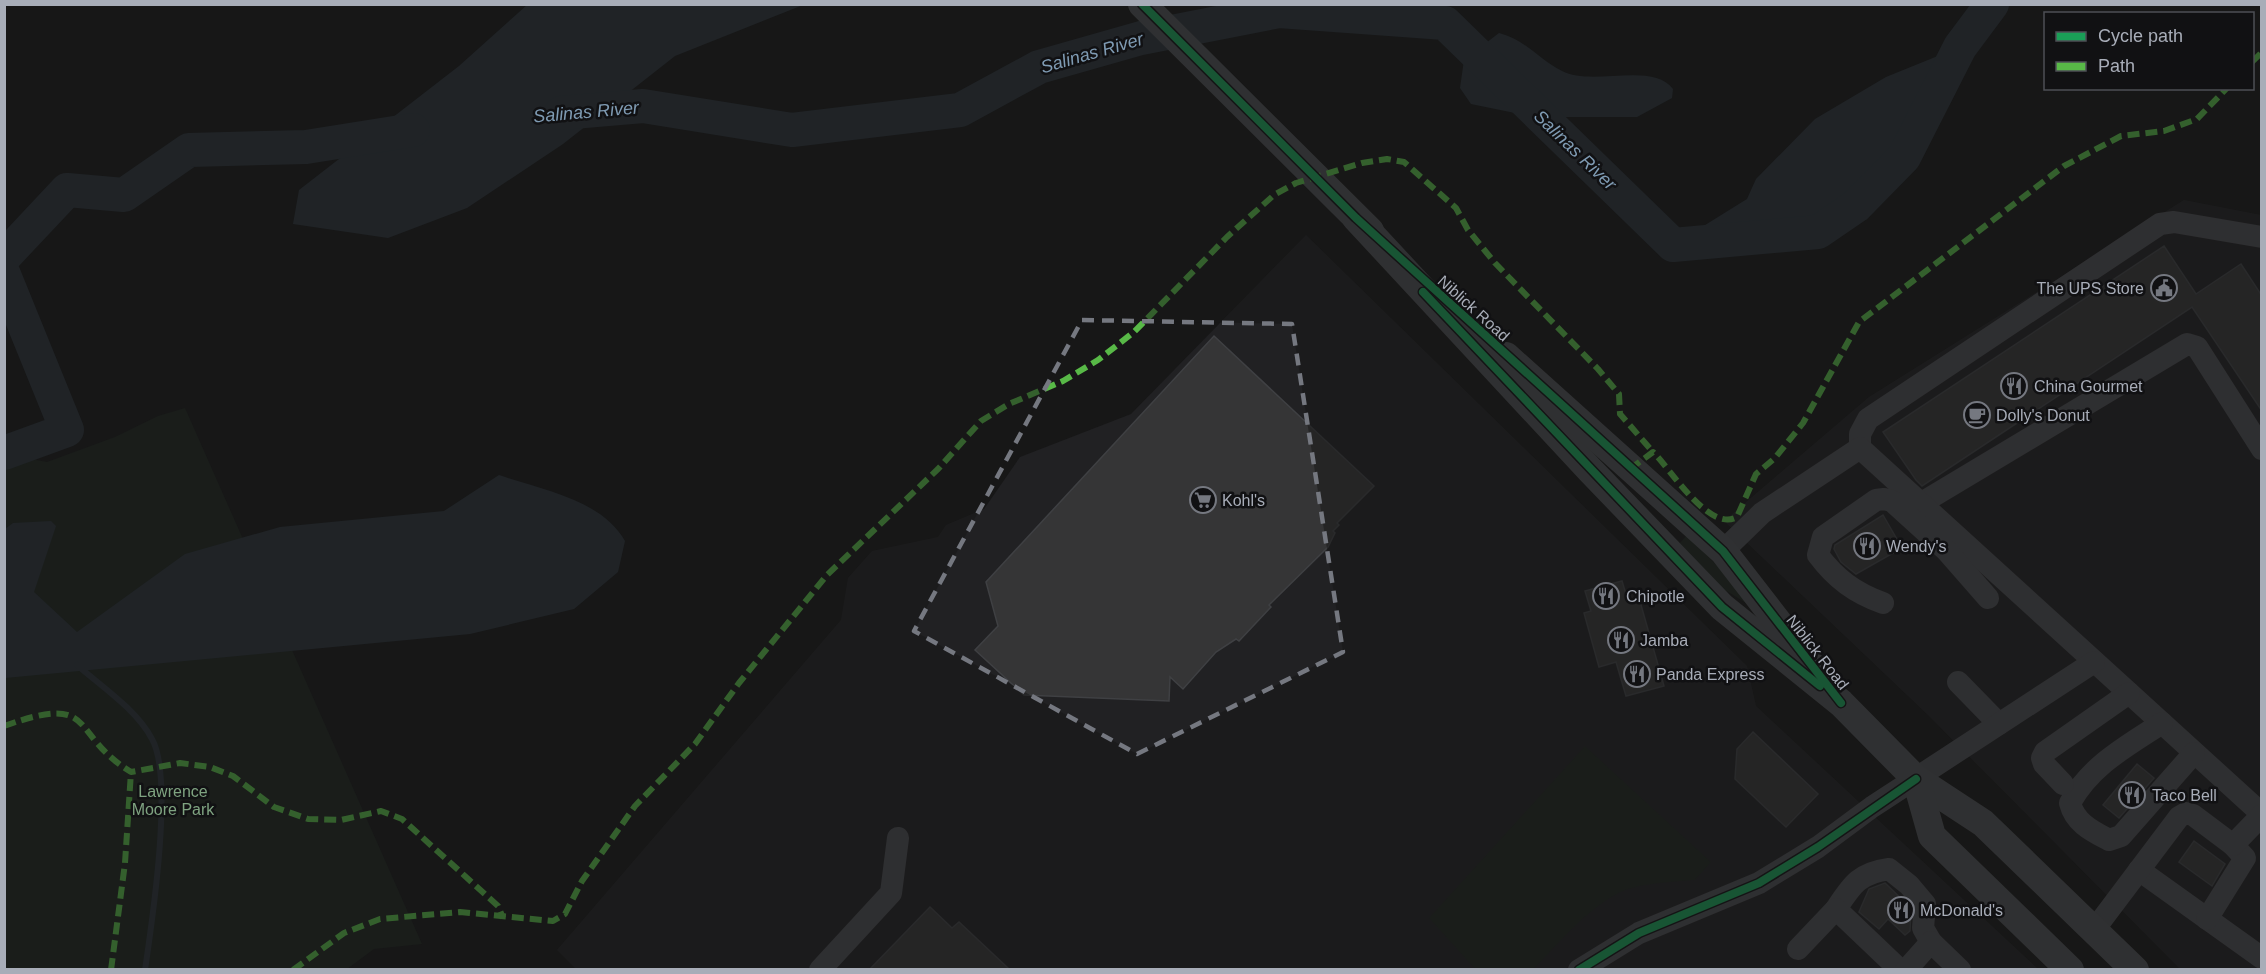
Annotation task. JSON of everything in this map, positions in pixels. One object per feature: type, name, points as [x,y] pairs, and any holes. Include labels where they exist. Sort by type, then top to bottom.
[{"type":"main road","name":"Niblick Road","points":[[1142,4],[1356,218],[1582,462],[1722,607],[1841,703],[1916,779],[1983,823],[2135,969]]},
{"type":"main road","name":"Niblick Road","points":[[1356,218],[1723,552],[1841,703]]},
{"type":"main road","name":"Niblick Road","points":[[1916,779],[1932,836],[2070,969]]},
{"type":"street","points":[[2233,845],[2262,814],[1860,448],[1860,434],[1868,419],[2160,224],[2174,222],[2262,237]]},
{"type":"street","points":[[1920,504],[2187,344],[2197,347],[2262,449]]},
{"type":"street","points":[[1723,552],[1762,513],[1860,448]]},
{"type":"street","points":[[1883,603],[1861,595],[1845,585],[1818,555],[1823,537],[1876,500],[1884,499],[1892,501],[1946,550],[1988,598]]},
{"type":"street","points":[[1579,969],[1639,933],[1759,882],[1818,846],[2094,662]]},
{"type":"street","points":[[1958,682],[1999,724]]},
{"type":"street","points":[[2063,784],[2044,764],[2042,758],[2045,752],[2129,693]]},
{"type":"street","points":[[2162,723],[2105,760],[2077,790],[2070,803],[2073,814],[2087,828],[2109,840],[2121,836],[2194,753]]},
{"type":"street","points":[[2094,930],[2179,817],[2186,813],[2193,815],[2233,845],[2245,858],[2207,919]]},
{"type":"street","points":[[820,969],[891,894],[898,838]]},
{"type":"street","points":[[1798,950],[1836,909],[1852,884],[1870,872],[1889,869],[1909,885],[1925,904],[1923,928],[1931,942],[1960,969]]},
{"type":"street","points":[[2139,870],[2262,958]]},
{"type":"street","points":[[1836,909],[1900,969]]},
{"type":"street","points":[[1906,969],[1931,942]]},
{"type":"highlighted area","points":[[1082,320],[1292,324],[1343,652],[1137,754],[914,631]]},
{"type":"shaded area","points":[[2184,200],[2261,215],[2261,969],[2180,969],[1928,715],[1724,521],[1869,397]]},
{"type":"shaded area","points":[[1306,235],[1747,666],[1756,706],[2038,969],[577,970],[557,950],[841,620],[848,578],[872,551],[938,537],[946,525],[984,509],[1020,457],[1131,414]]},
{"type":"green space","name":"Lawrence Moore Park","points":[[185,408],[422,944],[374,949],[347,969],[5,970],[5,454],[47,462],[115,437],[158,416]]},
{"type":"green space","points":[[1687,535],[1764,614],[1720,587],[1679,544]]},
{"type":"green space","points":[[1585,746],[1711,862],[1695,880],[1644,885],[1625,890],[1605,901],[1583,919],[1534,969],[1475,969],[1429,918]]},
{"type":"water","points":[[527,5],[803,5],[675,56],[563,144],[467,208],[388,238],[293,224],[299,190],[459,66]]},
{"type":"water","points":[[1499,33],[1517,40],[1562,71],[1589,77],[1637,75],[1651,77],[1664,81],[1673,89],[1672,98],[1637,117],[1534,117],[1471,104],[1460,88],[1464,60]]},
{"type":"water","points":[[1960,47],[1904,157],[1856,206],[1818,232],[1673,245],[1747,199],[1756,179],[1815,119],[1886,77]]},
{"type":"water","points":[[499,475],[551,491],[586,506],[601,515],[625,541],[618,572],[574,609],[470,634],[5,678],[5,529],[13,523],[51,521],[56,526],[34,592],[77,632],[185,554],[280,527],[444,511]]},
{"type":"building","points":[[2164,246],[2196,294],[2241,264],[2262,296],[2262,411],[2192,307],[1922,486],[1916,480],[1883,432]]},
{"type":"building","points":[[1214,336],[1374,486],[1337,523],[1339,525],[1333,531],[1335,533],[1328,547],[1269,605],[1271,607],[1239,641],[1236,639],[1216,652],[1183,689],[1170,677],[1169,701],[1024,695],[975,650],[998,626],[986,582]]},
{"type":"building","name":"Wendy's","points":[[1883,515],[1902,548],[1856,574],[1841,562],[1834,549],[1835,545]]},
{"type":"building","points":[[1622,581],[1628,601],[1639,598],[1664,686],[1626,696],[1616,662],[1599,667],[1584,613],[1591,611],[1585,591]]},
{"type":"building","points":[[1753,732],[1818,794],[1786,827],[1735,779],[1737,749]]},
{"type":"building","name":"Taco Bell","points":[[2137,764],[2154,778],[2119,818],[2103,805]]},
{"type":"building","points":[[2194,841],[2225,864],[2212,886],[2179,862]]},
{"type":"building","name":"McDonald's","points":[[1885,883],[1911,908],[1910,931],[1905,935],[1888,919],[1879,929],[1859,912],[1869,889]]},
{"type":"building","points":[[930,907],[952,928],[959,922],[1009,969],[870,969]]},
{"type":"waterway","name":"Salinas River","points":[[561,113],[643,106],[792,130],[960,110],[1039,67],[1141,38],[1279,11],[1445,23],[1673,245],[1818,232],[1856,206],[1904,157],[1960,47],[1992,4]]},
{"type":"waterway","name":"Salinas River","points":[[4,257],[67,190],[124,195],[189,150],[306,147],[413,130]]},
{"type":"waterway","name":"Salinas River","points":[[4,275],[67,430],[4,453]]},
{"type":"waterway","points":[[77,665],[137,718],[152,739],[158,758],[161,785],[159,851],[145,970]]},
{"type":"marked path","points":[[2254,60],[2262,52]]},
{"type":"marked path","points":[[1630,469],[1653,452],[1703,508],[1714,516],[1726,519],[1737,517],[1756,474],[1775,458],[1803,423],[1859,322],[2064,166],[2121,136],[2164,131],[2197,119],[2225,90]]},
{"type":"marked path","points":[[293,970],[344,933],[380,919],[460,912],[553,921],[565,914],[582,881],[635,806],[695,744],[739,683],[827,575],[938,469],[981,421],[1009,404],[1063,381],[1098,360],[1134,332],[1227,237],[1274,195],[1296,183],[1362,163],[1387,159],[1404,162],[1456,208],[1468,230],[1495,263],[1598,369],[1619,394],[1620,414],[1653,452]]},
{"type":"marked path","points":[[4,726],[34,717],[55,714],[69,716],[79,722],[111,758],[131,772],[180,763],[210,767],[233,776],[274,807],[308,819],[341,820],[381,811],[402,819],[498,906],[503,918]]},
{"type":"marked path","points":[[111,970],[125,863],[131,772]]},
{"type":"cycle path","points":[[1142,4],[1356,218],[1723,551],[1841,703]]},
{"type":"cycle path","points":[[1423,292],[1722,607],[1820,686]]},
{"type":"cycle path","points":[[1579,970],[1639,933],[1759,883],[1818,847],[1916,779]]},
{"type":"place","name":"The UPS Store","points":[[2164,288]]},
{"type":"place","name":"China Gourmet","points":[[2014,386]]},
{"type":"place","name":"Dolly's Donut","points":[[1977,415]]},
{"type":"place","name":"Kohl's","points":[[1203,500]]},
{"type":"place","name":"Wendy's","points":[[1867,546]]},
{"type":"place","name":"Chipotle","points":[[1606,596]]},
{"type":"place","name":"Jamba","points":[[1621,640]]},
{"type":"place","name":"Panda Express","points":[[1637,674]]},
{"type":"place","name":"Taco Bell","points":[[2132,795]]},
{"type":"place","name":"McDonald's","points":[[1901,910]]}]
